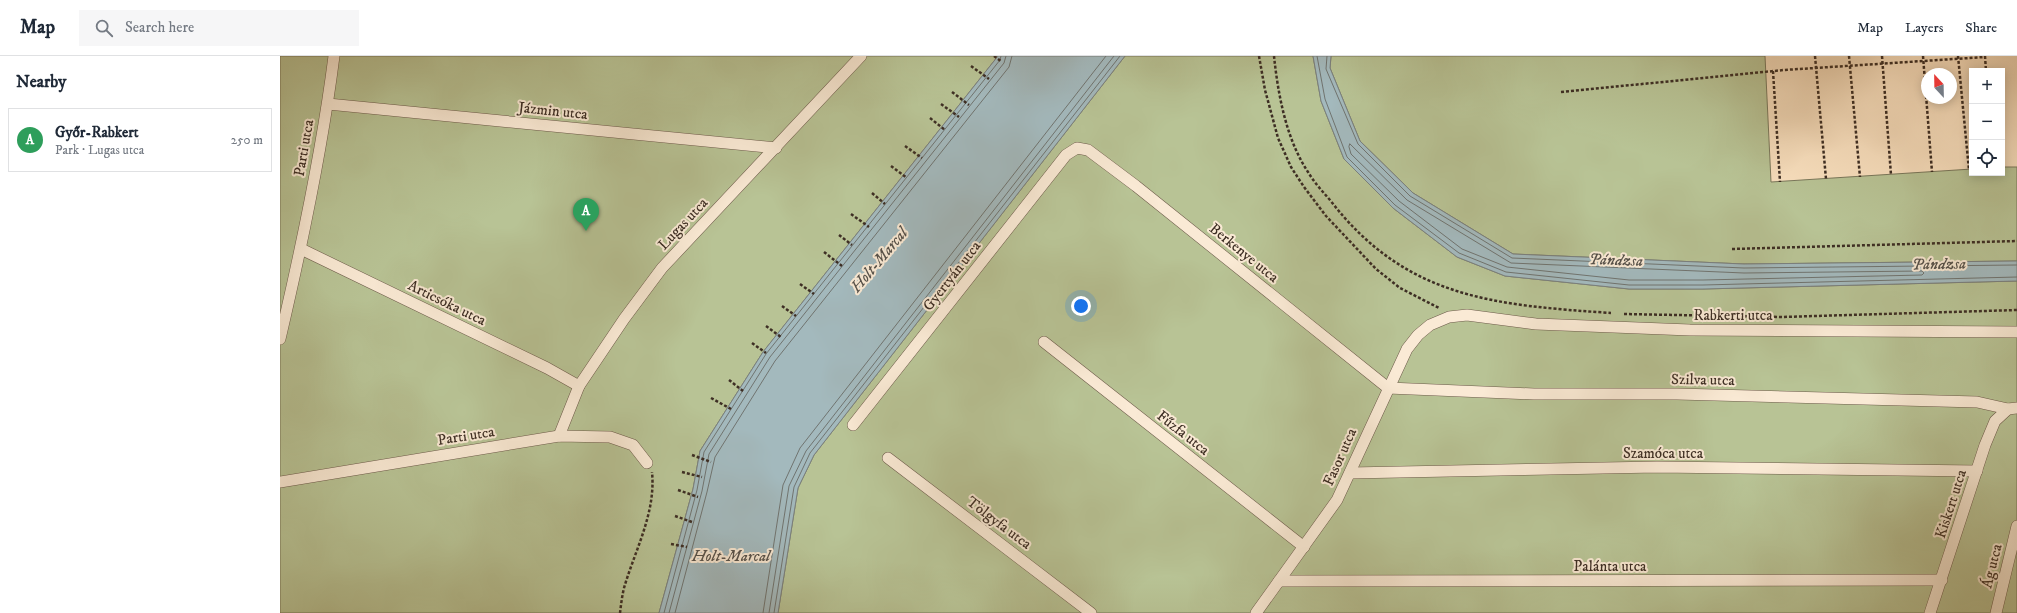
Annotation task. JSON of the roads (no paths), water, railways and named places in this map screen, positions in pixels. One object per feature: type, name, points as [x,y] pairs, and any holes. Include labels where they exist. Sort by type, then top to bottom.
[{"type":"street","name":"Parti utca","points":[[280,339],[301,249],[328,104],[334,56]]},
{"type":"street","name":"Lugas utca","points":[[559,436],[580,386],[624,319],[662,268],[861,56]]},
{"type":"street","name":"Jázmin utca","points":[[328,104],[776,148]]},
{"type":"street","name":"Berkenye utca","points":[[1077,148],[1088,150],[1136,186],[1388,388]]},
{"type":"street","name":"Gyertyán utca","points":[[853,425],[1066,155],[1077,148]]},
{"type":"street","name":"Articsóka utca","points":[[301,249],[547,368],[580,386]]},
{"type":"street","name":"Rabkerti utca","points":[[1449,316],[1467,315],[1536,324],[1683,330],[2017,332]]},
{"type":"street","name":"Fasor utca","points":[[1256,613],[1337,500],[1407,350],[1418,335],[1430,325],[1449,316]]},
{"type":"street","name":"Fűzfa utca","points":[[1044,342],[1304,547]]},
{"type":"street","name":"Szilva utca","points":[[1388,388],[1534,394],[1677,394],[1977,402],[2012,408]]},
{"type":"street","name":"Kiskert utca","points":[[1930,613],[1995,421],[2012,408]]},
{"type":"street","name":"Parti utca","points":[[280,482],[559,436],[610,437],[633,445],[647,463]]},
{"type":"street","name":"Tölgyfa utca","points":[[888,458],[1091,613]]},
{"type":"street","name":"Szamóca utca","points":[[1350,473],[1657,468],[1977,471]]},
{"type":"street","name":"Ág utca","points":[[1996,613],[2017,526]]},
{"type":"street","name":"Palánta utca","points":[[1279,582],[1942,580]]},
{"type":"water","name":"Holt-Marcal","points":[[998,56],[1125,56],[814,455],[798,488],[778,613],[659,613],[693,489],[700,451],[763,352]]},
{"type":"water","name":"Pándzsa","points":[[1313,56],[1331,56],[1330,68],[1360,141],[1413,193],[1513,254],[1744,264],[2017,261],[2017,281],[1703,289],[1629,289],[1505,276],[1457,257],[1393,208],[1344,159],[1321,101]]},
{"type":"place","name":"Győr-Rabkert","points":[[586,231]]}]
